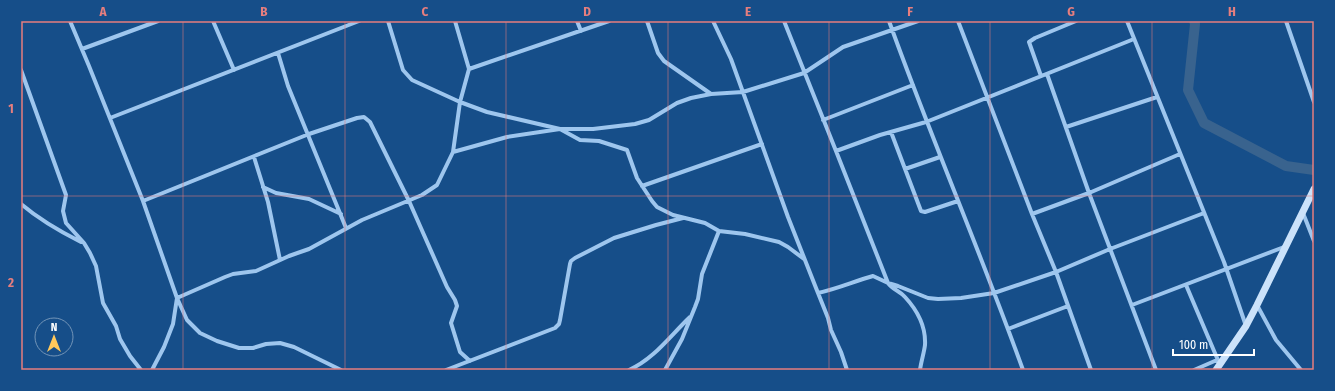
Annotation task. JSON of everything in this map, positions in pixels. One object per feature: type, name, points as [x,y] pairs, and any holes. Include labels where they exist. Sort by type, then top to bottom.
[{"type":"street","points":[[70,21],[143,201],[177,298],[188,320],[200,333],[217,341],[239,348],[252,348],[266,344],[280,343],[294,347],[341,370]]},
{"type":"street","points":[[82,49],[158,21]]},
{"type":"street","points":[[213,21],[234,70]]},
{"type":"street","points":[[110,118],[359,21]]},
{"type":"street","points":[[388,21],[403,70],[412,80],[460,102],[500,116],[560,129],[580,140],[599,141],[627,150],[637,178],[657,207],[683,218],[705,223],[719,231],[745,234],[779,242],[804,259]]},
{"type":"street","points":[[177,298],[233,274],[256,271],[309,249],[346,228],[422,195],[437,185],[453,152],[460,102],[469,69],[455,21]]},
{"type":"street","points":[[577,21],[581,31]]},
{"type":"street","points":[[469,69],[609,21]]},
{"type":"street","points":[[647,21],[658,52],[664,61],[711,94]]},
{"type":"street","points":[[714,21],[744,92],[788,217],[847,370]]},
{"type":"street","points":[[784,21],[888,283],[892,288],[904,296],[913,306],[923,325],[924,347],[920,370]]},
{"type":"street","points":[[889,21],[926,122],[1023,370]]},
{"type":"street","points":[[453,152],[507,137],[560,129],[593,129],[635,124],[648,120],[677,103],[691,98],[711,94],[744,92],[804,73],[843,47],[918,21]]},
{"type":"street","points":[[958,21],[986,97],[1056,272],[1092,370]]},
{"type":"street","points":[[1041,76],[1029,42],[1034,38],[1076,21]]},
{"type":"street","points":[[1127,21],[1204,213],[1246,326]]},
{"type":"street","points":[[1286,21],[1314,102]]},
{"type":"street","points":[[836,151],[890,132],[926,122],[1134,39]]},
{"type":"street","points":[[278,53],[288,86],[309,134],[346,228]]},
{"type":"street","points":[[21,70],[66,195],[63,211],[66,223],[84,243],[96,266],[103,303],[116,326],[120,339],[130,356],[141,370]]},
{"type":"street","points":[[1047,74],[1089,193],[1156,370]]},
{"type":"street","points":[[823,120],[913,85]]},
{"type":"street","points":[[1066,127],[1157,97]]},
{"type":"street","points":[[143,201],[309,134],[364,117],[370,122],[409,201],[447,287],[456,300],[457,306],[451,323],[460,352],[470,361]]},
{"type":"street","points":[[890,132],[921,211],[925,212],[958,201]]},
{"type":"street","points":[[642,186],[762,144]]},
{"type":"street","points":[[1032,214],[1089,193],[1180,154]]},
{"type":"street","points":[[254,157],[268,202],[280,260]]},
{"type":"street","points":[[905,169],[940,157]]},
{"type":"street","points":[[263,187],[276,193],[309,199],[340,214]]},
{"type":"street","points":[[1194,370],[1218,365],[1246,326],[1314,189]]},
{"type":"street","points":[[21,204],[38,218],[57,230],[84,243]]},
{"type":"street","points":[[1302,212],[1314,241]]},
{"type":"street","points":[[818,293],[832,290],[873,276],[928,298],[961,298],[994,293],[1056,272],[1110,249],[1204,213]]},
{"type":"street","points":[[446,370],[555,328],[559,324],[560,320],[570,264],[575,258],[614,238],[683,218]]},
{"type":"street","points":[[665,370],[682,339],[698,299],[702,274],[719,231]]},
{"type":"street","points":[[1132,305],[1286,246]]},
{"type":"street","points":[[1186,285],[1218,365]]},
{"type":"street","points":[[152,370],[164,347],[173,324],[177,298]]},
{"type":"street","points":[[1257,305],[1276,340],[1302,370]]},
{"type":"street","points":[[1008,329],[1068,306]]},
{"type":"street","points":[[628,370],[635,367],[659,349],[691,316]]},
{"type":"waterway","points":[[1194,21],[1195,24],[1188,90],[1204,123],[1286,166],[1314,170]]}]
